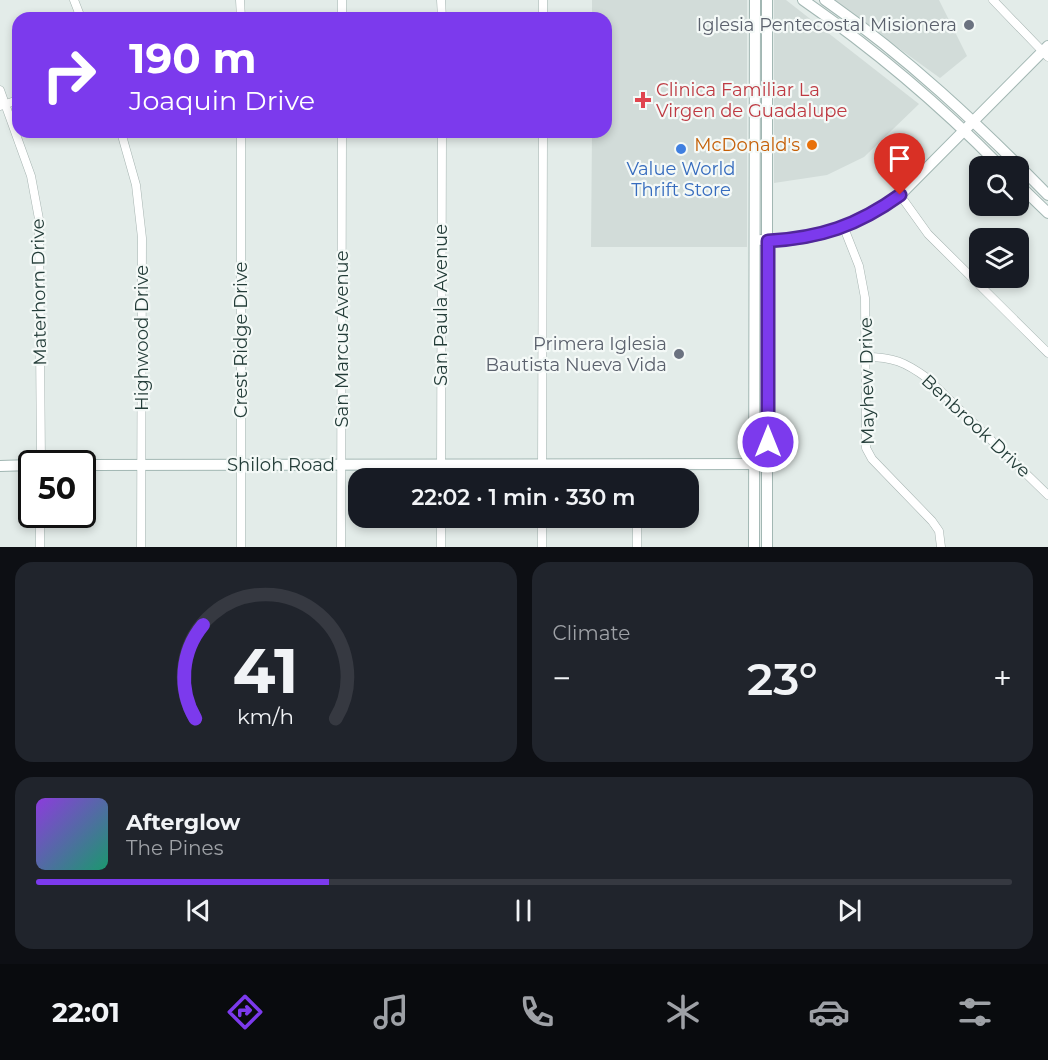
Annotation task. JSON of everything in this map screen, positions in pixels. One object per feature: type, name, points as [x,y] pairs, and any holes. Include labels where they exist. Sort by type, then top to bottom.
[{"type":"main road","points":[[754,547],[755,0]]},
{"type":"main road","points":[[767,0],[767,547]]},
{"type":"main road","points":[[803,0],[863,44],[936,104],[990,156]]},
{"type":"main road","points":[[825,0],[865,27],[932,83],[974,121],[1048,195]]},
{"type":"main road","points":[[755,48],[767,57]]},
{"type":"main road","points":[[754,240],[795,240],[844,228],[900,195],[1046,51]]},
{"type":"main road","points":[[755,137],[768,137]]},
{"type":"main road","points":[[1029,195],[1048,213]]},
{"type":"main road","name":"Shiloh Road","points":[[96,465],[768,464]]},
{"type":"main road","points":[[0,465],[18,465]]},
{"type":"street","points":[[993,0],[1010,19],[1046,51]]},
{"type":"street","name":"Materhorn Drive","points":[[0,90],[12,128]]},
{"type":"street","name":"Materhorn Drive","points":[[16,138],[31,176],[39,219],[41,450]]},
{"type":"street","name":"Highwood Drive","points":[[124,138],[136,185],[142,238],[141,547]]},
{"type":"street","name":"Crest Ridge Drive","points":[[241,138],[241,547]]},
{"type":"street","name":"San Marcus Avenue","points":[[341,547],[342,138]]},
{"type":"street","name":"San Paula Avenue","points":[[441,465],[442,138]]},
{"type":"street","points":[[542,465],[543,138]]},
{"type":"street","points":[[900,195],[928,234],[1048,352]]},
{"type":"street","name":"Mayhew Drive","points":[[844,228],[859,266],[866,298],[866,448],[872,459],[932,521],[939,531],[941,547]]},
{"type":"street","name":"Benbrook Drive","points":[[866,357],[896,359],[911,366],[927,378],[1048,495]]},
{"type":"street","points":[[40,528],[40,547]]},
{"type":"street","points":[[441,528],[441,547]]},
{"type":"street","points":[[542,528],[542,547]]},
{"type":"street","points":[[637,528],[637,547]]},
{"type":"shaded area","points":[[592,0],[747,0],[747,247],[591,247],[592,138],[612,138],[612,12],[592,12]]},
{"type":"shaded area","points":[[774,0],[786,0],[919,104],[864,157],[827,175],[774,183]]},
{"type":"shaded area","points":[[832,0],[939,0],[967,56],[940,78]]},
{"type":"place","name":"Iglesia Pentecostal Misionera","points":[[969,25]]},
{"type":"place","name":"Clinica Familiar La Virgen de Guadalupe","points":[[643,100]]},
{"type":"place","name":"McDonald's","points":[[812,145]]},
{"type":"place","name":"Value World Thrift Store","points":[[681,149]]},
{"type":"place","name":"Primera Iglesia Bautista Nueva Vida","points":[[679,354]]},
{"type":"route","points":[[768,442],[768,241],[795,240],[844,228],[900,195]]}]
